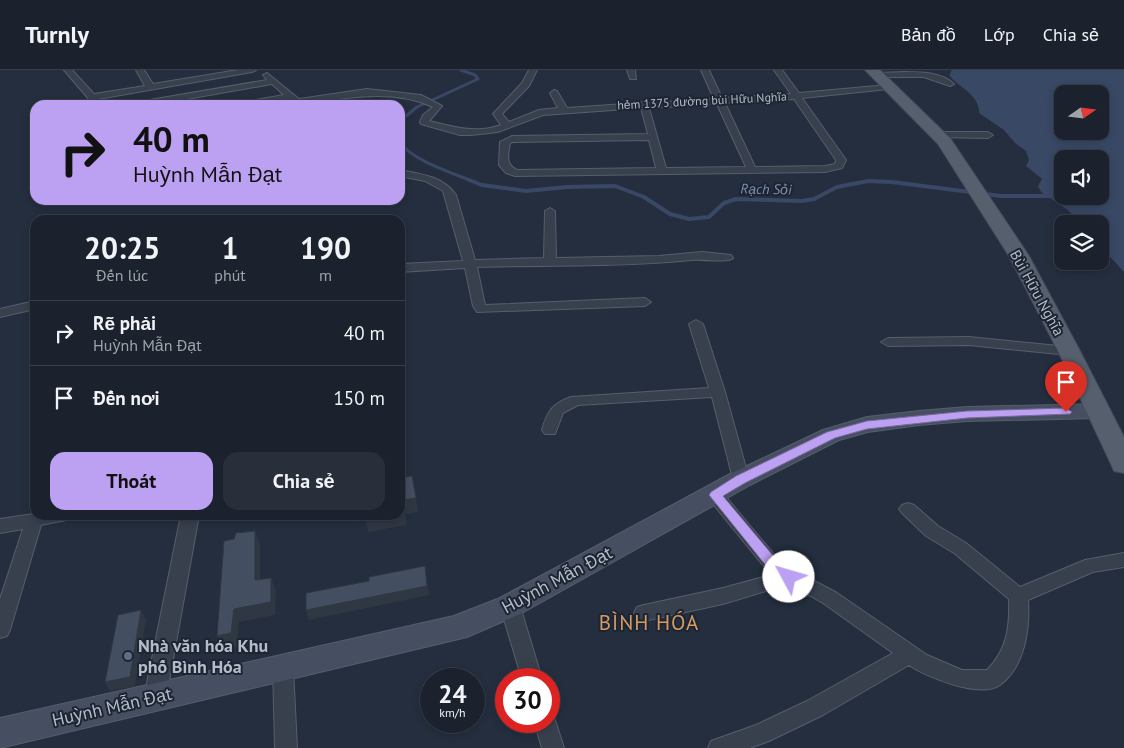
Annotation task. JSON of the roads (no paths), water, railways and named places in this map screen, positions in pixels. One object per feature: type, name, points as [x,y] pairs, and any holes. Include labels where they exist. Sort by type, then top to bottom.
[{"type":"main road","name":"Bùi Hữu Nghĩa","points":[[874,72],[888,88],[939,136],[1019,256],[1069,351],[1124,464]]},
{"type":"main road","name":"Huỳnh Mẫn Đạt","points":[[0,733],[458,628],[510,606],[741,480],[831,435],[867,425],[967,414],[1098,411]]},
{"type":"street","points":[[68,70],[95,100]]},
{"type":"street","points":[[140,70],[150,87]]},
{"type":"street","points":[[93,97],[252,70]]},
{"type":"street","points":[[260,70],[294,100]]},
{"type":"street","points":[[514,124],[503,122],[497,114],[526,84],[533,70]]},
{"type":"street","points":[[705,70],[752,170]]},
{"type":"street","points":[[653,137],[512,139],[505,142],[503,165],[506,170],[515,173],[825,169],[840,166],[841,160],[778,70]]},
{"type":"street","points":[[874,72],[932,75],[942,78],[950,84]]},
{"type":"street","points":[[166,100],[274,81]]},
{"type":"street","name":"hẻm 1375 đường bùi Hữu Nghĩa","points":[[303,100],[367,92],[421,98],[435,103],[437,108],[426,117],[424,122],[460,132],[486,131],[514,124],[542,112],[563,109],[797,96],[888,88]]},
{"type":"street","points":[[554,93],[563,109]]},
{"type":"street","points":[[644,104],[662,171]]},
{"type":"street","points":[[482,144],[486,131]]},
{"type":"street","points":[[939,136],[988,135]]},
{"type":"street","points":[[405,174],[435,181],[447,186],[470,263],[479,306],[482,309],[645,302]]},
{"type":"street","points":[[550,211],[550,263]]},
{"type":"street","points":[[405,268],[470,263],[667,260],[713,255],[727,258]]},
{"type":"street","points":[[0,313],[30,306]]},
{"type":"street","points":[[696,324],[718,392],[741,480]]},
{"type":"street","points":[[888,342],[970,342],[1069,351]]},
{"type":"street","points":[[550,430],[554,412],[561,405],[576,400],[718,392]]},
{"type":"street","points":[[715,495],[776,569],[830,598],[920,661],[961,679],[992,679],[1006,666],[1016,645],[1020,613],[1018,596],[960,548],[932,531],[908,509]]},
{"type":"street","points":[[0,526],[34,520],[0,630]]},
{"type":"street","points":[[155,698],[189,520]]},
{"type":"street","points":[[1018,596],[1091,565],[1124,560]]},
{"type":"street","points":[[644,613],[723,596],[789,577]]},
{"type":"street","points":[[510,606],[529,668]]},
{"type":"street","points":[[720,748],[762,734],[815,708],[910,654]]},
{"type":"street","points":[[282,668],[286,748]]},
{"type":"street","points":[[549,733],[553,748]]},
{"type":"water","points":[[952,70],[1124,70],[1124,272],[1109,256],[1109,215],[1072,215],[1060,205],[1109,205],[1109,150],[1054,150],[1054,201],[1041,192],[1038,186],[1042,179],[1026,166],[1029,160],[1026,151],[1015,143],[1004,130],[979,113],[976,101],[949,75]]},
{"type":"waterway","name":"Rạch Sỏi","points":[[405,117],[417,107],[478,79],[475,75],[461,70]]},
{"type":"waterway","name":"Rạch Sỏi","points":[[405,149],[422,160],[472,181]]},
{"type":"waterway","name":"Rạch Sỏi","points":[[469,180],[482,185],[526,191],[567,187],[615,186],[644,197],[670,214],[689,219],[709,217],[724,203],[736,199],[802,201],[814,199],[837,187],[868,181],[892,182],[1001,196],[1053,196]]},
{"type":"place","name":"Nhà văn hóa Khu phố Bình Hóa","points":[[128,656]]},
{"type":"district","name":"BÌNH HÓA","points":[[649,623]]}]
